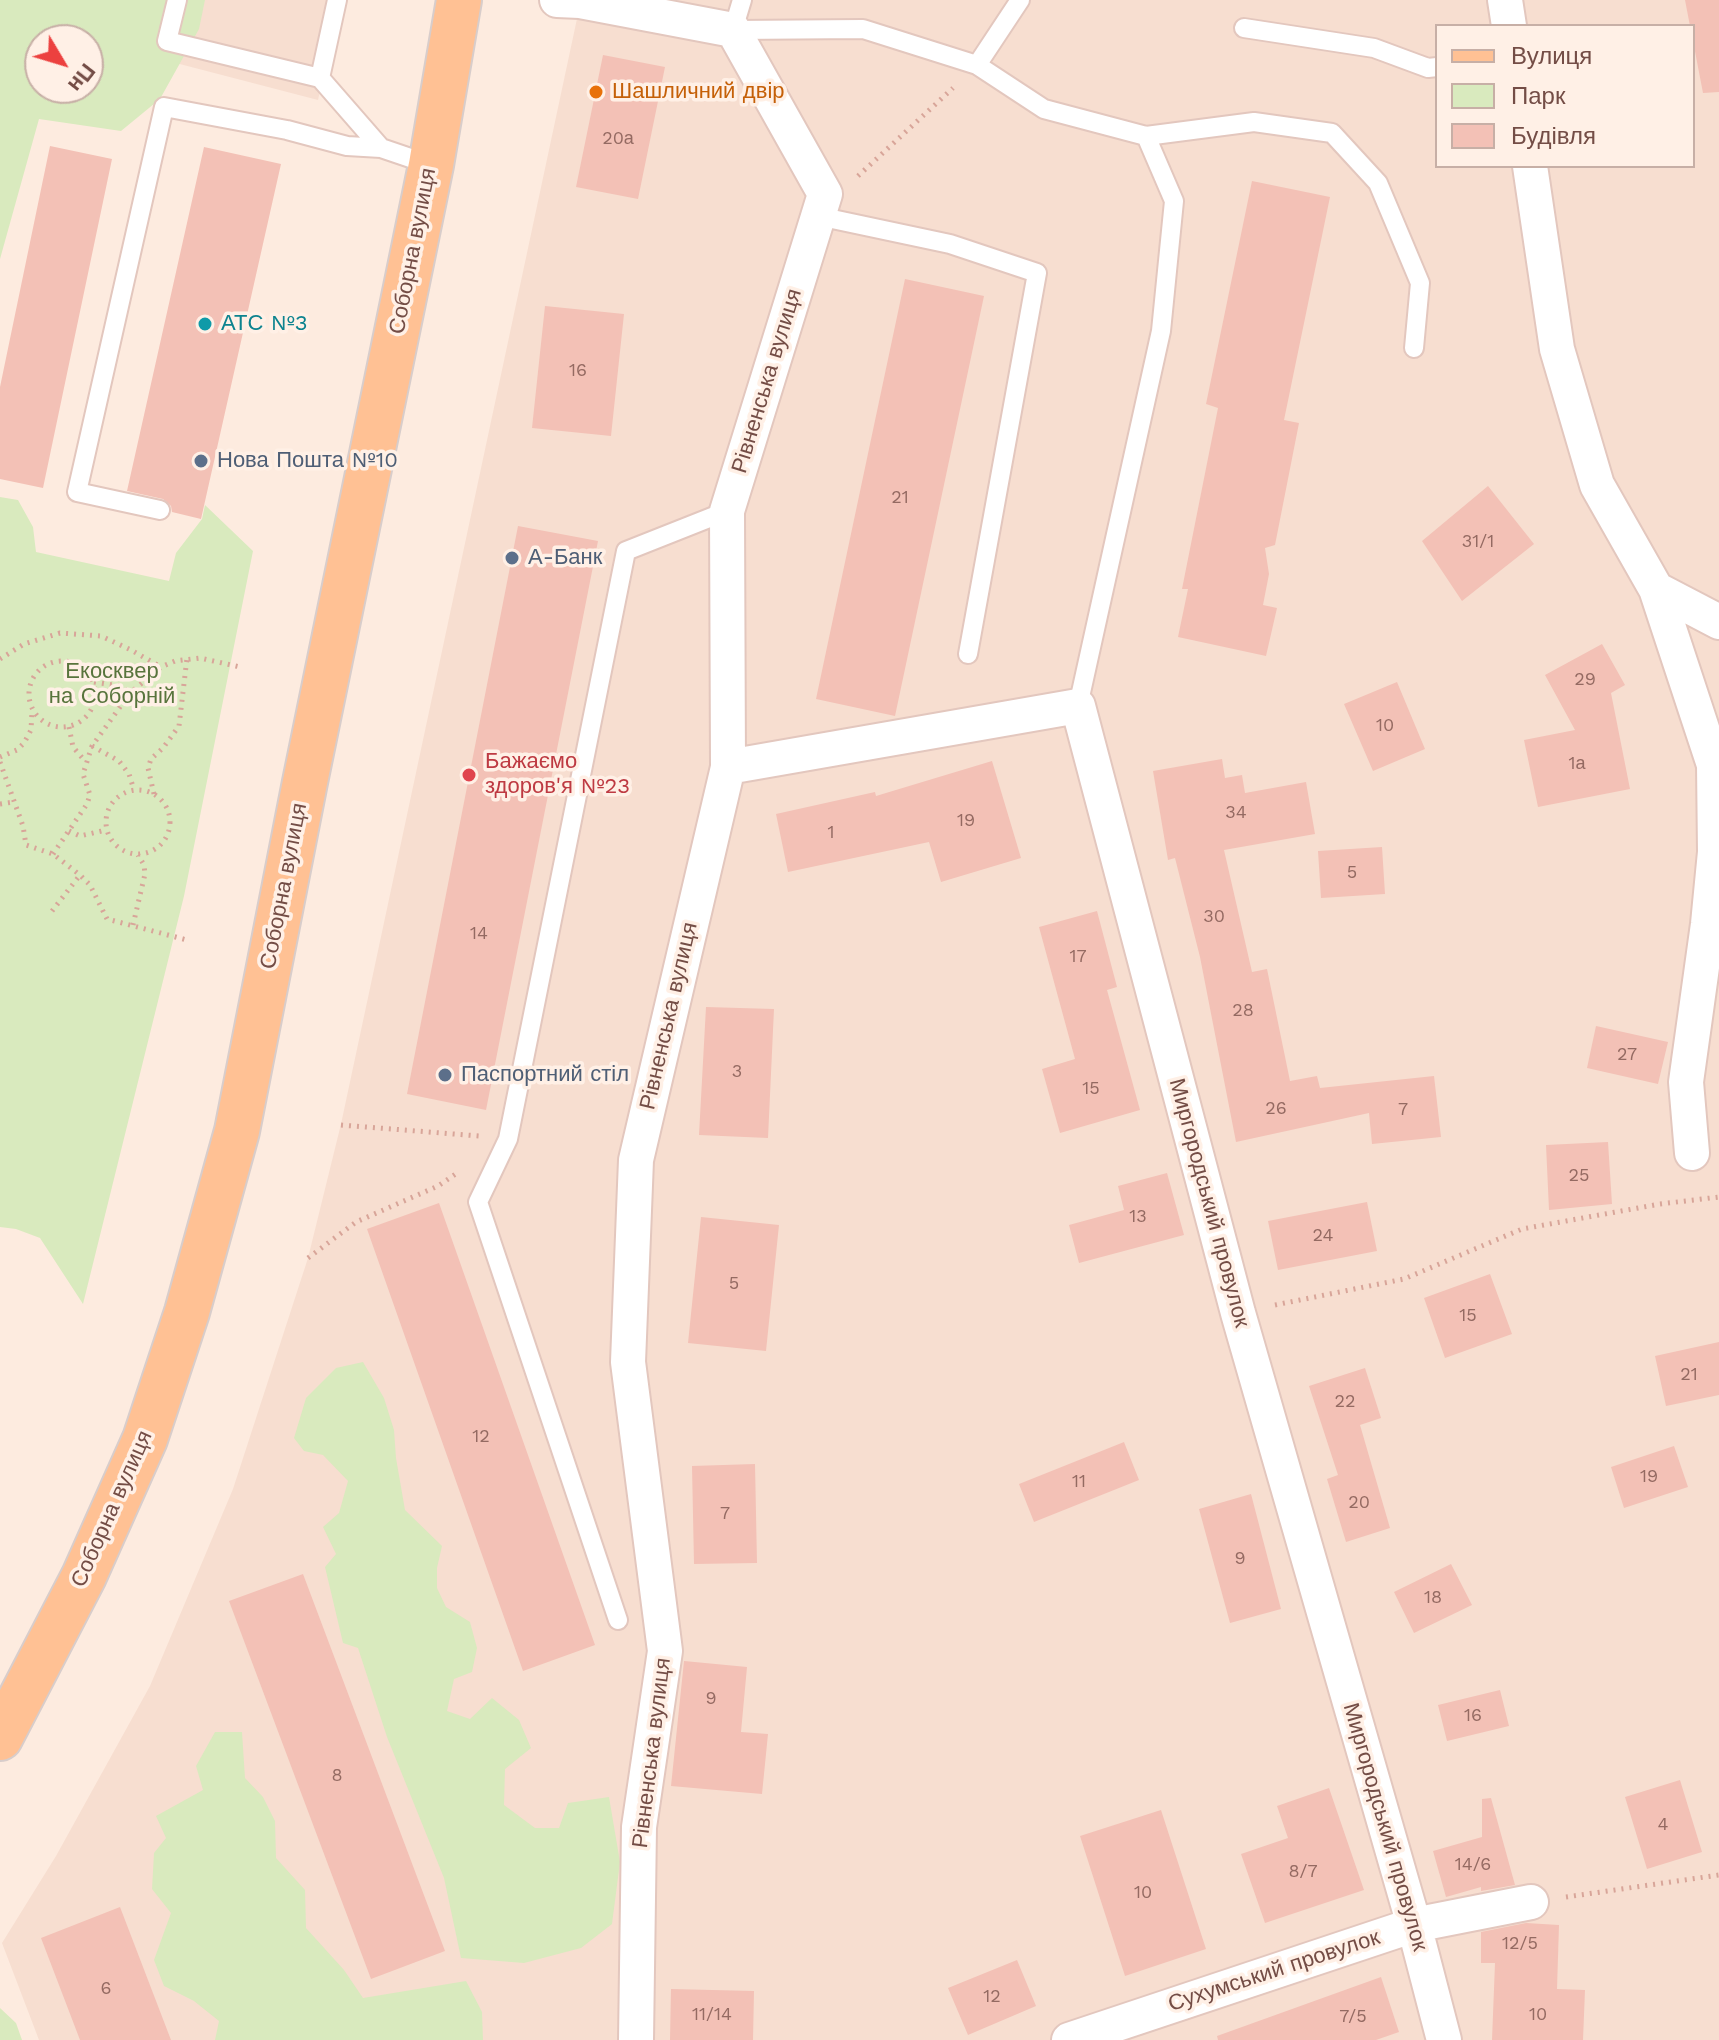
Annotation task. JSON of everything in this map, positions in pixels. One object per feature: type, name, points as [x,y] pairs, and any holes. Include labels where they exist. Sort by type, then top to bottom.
[{"type":"main road","name":"Соборна вулиця","points":[[0,1738],[84,1576],[145,1439],[200,1267],[237,1131],[431,165],[459,0]]},
{"type":"street","points":[[557,0],[738,15],[822,205]]},
{"type":"street","points":[[1505,0],[1509,24]]},
{"type":"street","points":[[1530,168],[1557,349],[1597,485],[1656,589],[1714,765],[1715,852],[1686,1082],[1692,1153]]},
{"type":"street","name":"Рівненська вулиця","points":[[636,2040],[639,1827],[665,1651],[628,1362],[636,1160],[728,767],[727,511],[822,205]]},
{"type":"street","points":[[1656,589],[1719,622]]},
{"type":"street","points":[[728,767],[1078,706]]},
{"type":"street","name":"Миргородський провулок","points":[[1078,706],[1238,1313],[1414,1925],[1444,2040]]},
{"type":"street","name":"Сухумський провулок","points":[[1069,2040],[1414,1925],[1531,1902]]},
{"type":"lane","points":[[177,0],[167,41],[320,78],[381,148]]},
{"type":"lane","points":[[320,78],[337,0]]},
{"type":"lane","points":[[977,65],[1020,0]]},
{"type":"lane","points":[[738,15],[863,29],[977,65],[1044,109],[1146,136],[1254,122],[1332,133],[1378,183],[1420,283],[1414,348]]},
{"type":"lane","points":[[1244,28],[1374,48],[1428,68],[1435,67]]},
{"type":"lane","points":[[160,510],[77,492],[164,107],[287,130],[347,146],[381,148],[431,165]]},
{"type":"lane","points":[[1078,706],[1161,331],[1174,201],[1146,136]]},
{"type":"lane","points":[[822,205],[1037,273],[968,654]]},
{"type":"lane","points":[[618,1620],[478,1202],[508,1139],[626,551],[727,511]]},
{"type":"path","points":[[822,205],[865,172],[977,65]]},
{"type":"path","points":[[0,659],[24,644],[60,633],[101,636],[161,667]]},
{"type":"path","points":[[138,855],[159,847],[170,829],[167,808],[154,794],[148,768],[151,759],[179,726],[187,658]]},
{"type":"path","points":[[53,854],[87,804],[90,795],[83,774],[92,746],[130,693],[161,667],[187,658],[240,667]]},
{"type":"path","points":[[32,710],[49,726],[69,727],[82,722],[90,714],[96,692],[94,682],[80,666],[61,661],[40,668],[33,677],[29,699],[31,730],[17,750],[0,760],[26,845],[53,854],[80,875],[90,885],[107,919],[187,940]]},
{"type":"path","points":[[94,682],[120,686],[130,693]]},
{"type":"path","points":[[69,727],[73,747],[85,761]]},
{"type":"path","points":[[92,746],[119,761],[129,774],[134,790]]},
{"type":"path","points":[[133,925],[145,874],[144,865],[138,855],[118,848],[106,830],[106,818],[115,799],[134,790],[154,794]]},
{"type":"path","points":[[0,804],[14,802]]},
{"type":"path","points":[[69,831],[80,836],[106,830]]},
{"type":"path","points":[[52,911],[80,875]]},
{"type":"path","points":[[341,1125],[508,1139]]},
{"type":"path","points":[[308,1258],[356,1222],[438,1186],[508,1139]]},
{"type":"path","points":[[1238,1313],[1404,1279],[1522,1229],[1660,1204],[1719,1197]]},
{"type":"path","points":[[1531,1902],[1719,1875]]},
{"type":"shaded area","points":[[187,0],[340,0],[318,100],[172,62]]},
{"type":"shaded area","points":[[581,0],[1719,0],[1719,2040],[39,2040],[2,1943],[56,1856],[150,1686],[233,1489],[308,1258],[341,1124]]},
{"type":"green space","points":[[0,0],[205,0],[199,29],[160,99],[121,131],[39,119],[0,259]]},
{"type":"green space","name":"Екосквер на Соборній","points":[[0,497],[18,500],[33,527],[36,552],[169,581],[176,553],[202,519],[205,505],[253,551],[184,896],[83,1304],[40,1238],[0,1227]]},
{"type":"green space","points":[[363,1362],[384,1398],[394,1430],[405,1510],[442,1546],[437,1588],[446,1607],[470,1622],[477,1648],[472,1672],[454,1679],[447,1711],[470,1719],[492,1698],[519,1720],[531,1748],[505,1769],[504,1805],[535,1828],[559,1828],[568,1803],[609,1797],[620,1862],[612,1924],[581,1948],[524,1963],[461,1958],[444,1878],[387,1737],[358,1648],[343,1643],[325,1567],[336,1554],[323,1527],[339,1513],[348,1481],[323,1455],[304,1451],[294,1438],[306,1398],[336,1368]]},
{"type":"green space","points":[[215,1732],[242,1732],[245,1778],[263,1797],[275,1821],[276,1858],[305,1890],[306,1928],[344,1970],[363,1998],[466,1981],[482,2012],[483,2040],[215,2040],[219,2021],[194,2001],[164,1986],[154,1960],[171,1913],[152,1889],[154,1853],[166,1838],[156,1816],[203,1790],[196,1766]]},
{"type":"green space","points":[[0,2008],[16,2023],[22,2040],[0,2040]]},
{"type":"building","points":[[1685,0],[1719,0],[1719,92],[1703,93],[1695,51],[1695,24],[1690,24]]},
{"type":"building","points":[[603,55],[665,67],[638,199],[576,187]]},
{"type":"building","points":[[50,146],[112,159],[43,488],[0,479],[0,387]]},
{"type":"building","name":"АТС №3","points":[[204,147],[281,164],[201,519],[172,512],[171,506],[163,499],[127,491]]},
{"type":"building","points":[[1252,181],[1330,197],[1284,420],[1299,423],[1275,545],[1265,548],[1269,574],[1263,605],[1277,608],[1266,656],[1178,637],[1188,589],[1182,589],[1218,408],[1206,404]]},
{"type":"building","points":[[905,279],[984,296],[895,716],[816,699]]},
{"type":"building","points":[[545,306],[624,314],[611,436],[532,428]]},
{"type":"building","points":[[1488,486],[1534,544],[1462,601],[1422,541]]},
{"type":"building","points":[[518,526],[598,541],[486,1110],[407,1094]]},
{"type":"building","points":[[1602,644],[1625,685],[1611,693],[1630,789],[1538,807],[1524,740],[1575,730],[1545,675]]},
{"type":"building","points":[[1397,682],[1425,749],[1373,771],[1344,704]]},
{"type":"building","points":[[1222,759],[1225,778],[1242,775],[1245,793],[1306,782],[1315,834],[1224,850],[1252,972],[1267,969],[1290,1081],[1317,1076],[1320,1088],[1434,1076],[1441,1137],[1372,1144],[1369,1113],[1236,1142],[1200,957],[1175,858],[1168,860],[1153,771]]},
{"type":"building","points":[[992,761],[1021,858],[941,882],[929,842],[788,872],[776,814],[875,792],[876,796]]},
{"type":"building","points":[[1382,847],[1385,894],[1321,898],[1318,851]]},
{"type":"building","points":[[1097,911],[1117,987],[1107,990],[1140,1110],[1060,1133],[1042,1069],[1075,1059],[1039,927]]},
{"type":"building","points":[[706,1007],[774,1009],[768,1138],[699,1135]]},
{"type":"building","points":[[1596,1026],[1668,1042],[1658,1084],[1587,1068]]},
{"type":"building","points":[[1608,1142],[1612,1204],[1549,1210],[1546,1145]]},
{"type":"building","points":[[1167,1173],[1184,1235],[1079,1263],[1069,1225],[1124,1210],[1118,1186]]},
{"type":"building","points":[[1367,1202],[1377,1251],[1278,1270],[1268,1221]]},
{"type":"building","points":[[439,1203],[595,1645],[523,1671],[367,1229]]},
{"type":"building","points":[[701,1217],[779,1225],[766,1351],[688,1343]]},
{"type":"building","points":[[1490,1274],[1512,1334],[1445,1358],[1424,1298]]},
{"type":"building","points":[[1719,1342],[1719,1395],[1666,1406],[1655,1356]]},
{"type":"building","points":[[1365,1368],[1381,1418],[1360,1425],[1390,1528],[1346,1542],[1327,1479],[1338,1475],[1309,1386]]},
{"type":"building","points":[[1124,1442],[1139,1480],[1034,1522],[1019,1484]]},
{"type":"building","points":[[1674,1446],[1688,1487],[1624,1508],[1611,1467]]},
{"type":"building","points":[[755,1464],[757,1563],[694,1564],[692,1466]]},
{"type":"building","points":[[1251,1494],[1281,1609],[1230,1623],[1199,1509]]},
{"type":"building","points":[[1451,1564],[1472,1605],[1414,1633],[1394,1592]]},
{"type":"building","points":[[303,1574],[445,1951],[371,1979],[229,1601]]},
{"type":"building","points":[[684,1661],[747,1667],[741,1732],[768,1734],[762,1794],[671,1786]]},
{"type":"building","points":[[1500,1690],[1509,1726],[1447,1741],[1438,1705]]},
{"type":"building","points":[[1680,1780],[1702,1852],[1647,1869],[1625,1797]]},
{"type":"building","points":[[1329,1788],[1364,1890],[1265,1923],[1241,1854],[1288,1838],[1277,1806]]},
{"type":"building","points":[[1491,1798],[1515,1885],[1481,1891],[1481,1887],[1446,1897],[1433,1851],[1482,1837],[1482,1799]]},
{"type":"building","points":[[1161,1810],[1206,1949],[1125,1976],[1080,1836]]},
{"type":"building","points":[[120,1907],[171,2040],[80,2040],[41,1938]]},
{"type":"building","points":[[1526,1923],[1559,1925],[1557,1989],[1585,1990],[1583,2040],[1492,2040],[1495,1963],[1481,1963],[1481,1932]]},
{"type":"building","points":[[1017,1960],[1036,2006],[968,2035],[948,1988]]},
{"type":"building","points":[[1381,1977],[1399,2032],[1376,2040],[1218,2040],[1217,2036]]},
{"type":"building","points":[[671,1989],[754,1991],[753,2040],[670,2040]]},
{"type":"place","name":"Шашличний двір","points":[[596,92]]},
{"type":"place","name":"АТС №3","points":[[205,324]]},
{"type":"place","name":"Нова Пошта №10","points":[[201,461]]},
{"type":"place","name":"А-Банк","points":[[512,558]]},
{"type":"place","name":"Бажаємо здоров'я №23","points":[[469,775]]},
{"type":"place","name":"Паспортний стіл","points":[[445,1075]]}]
